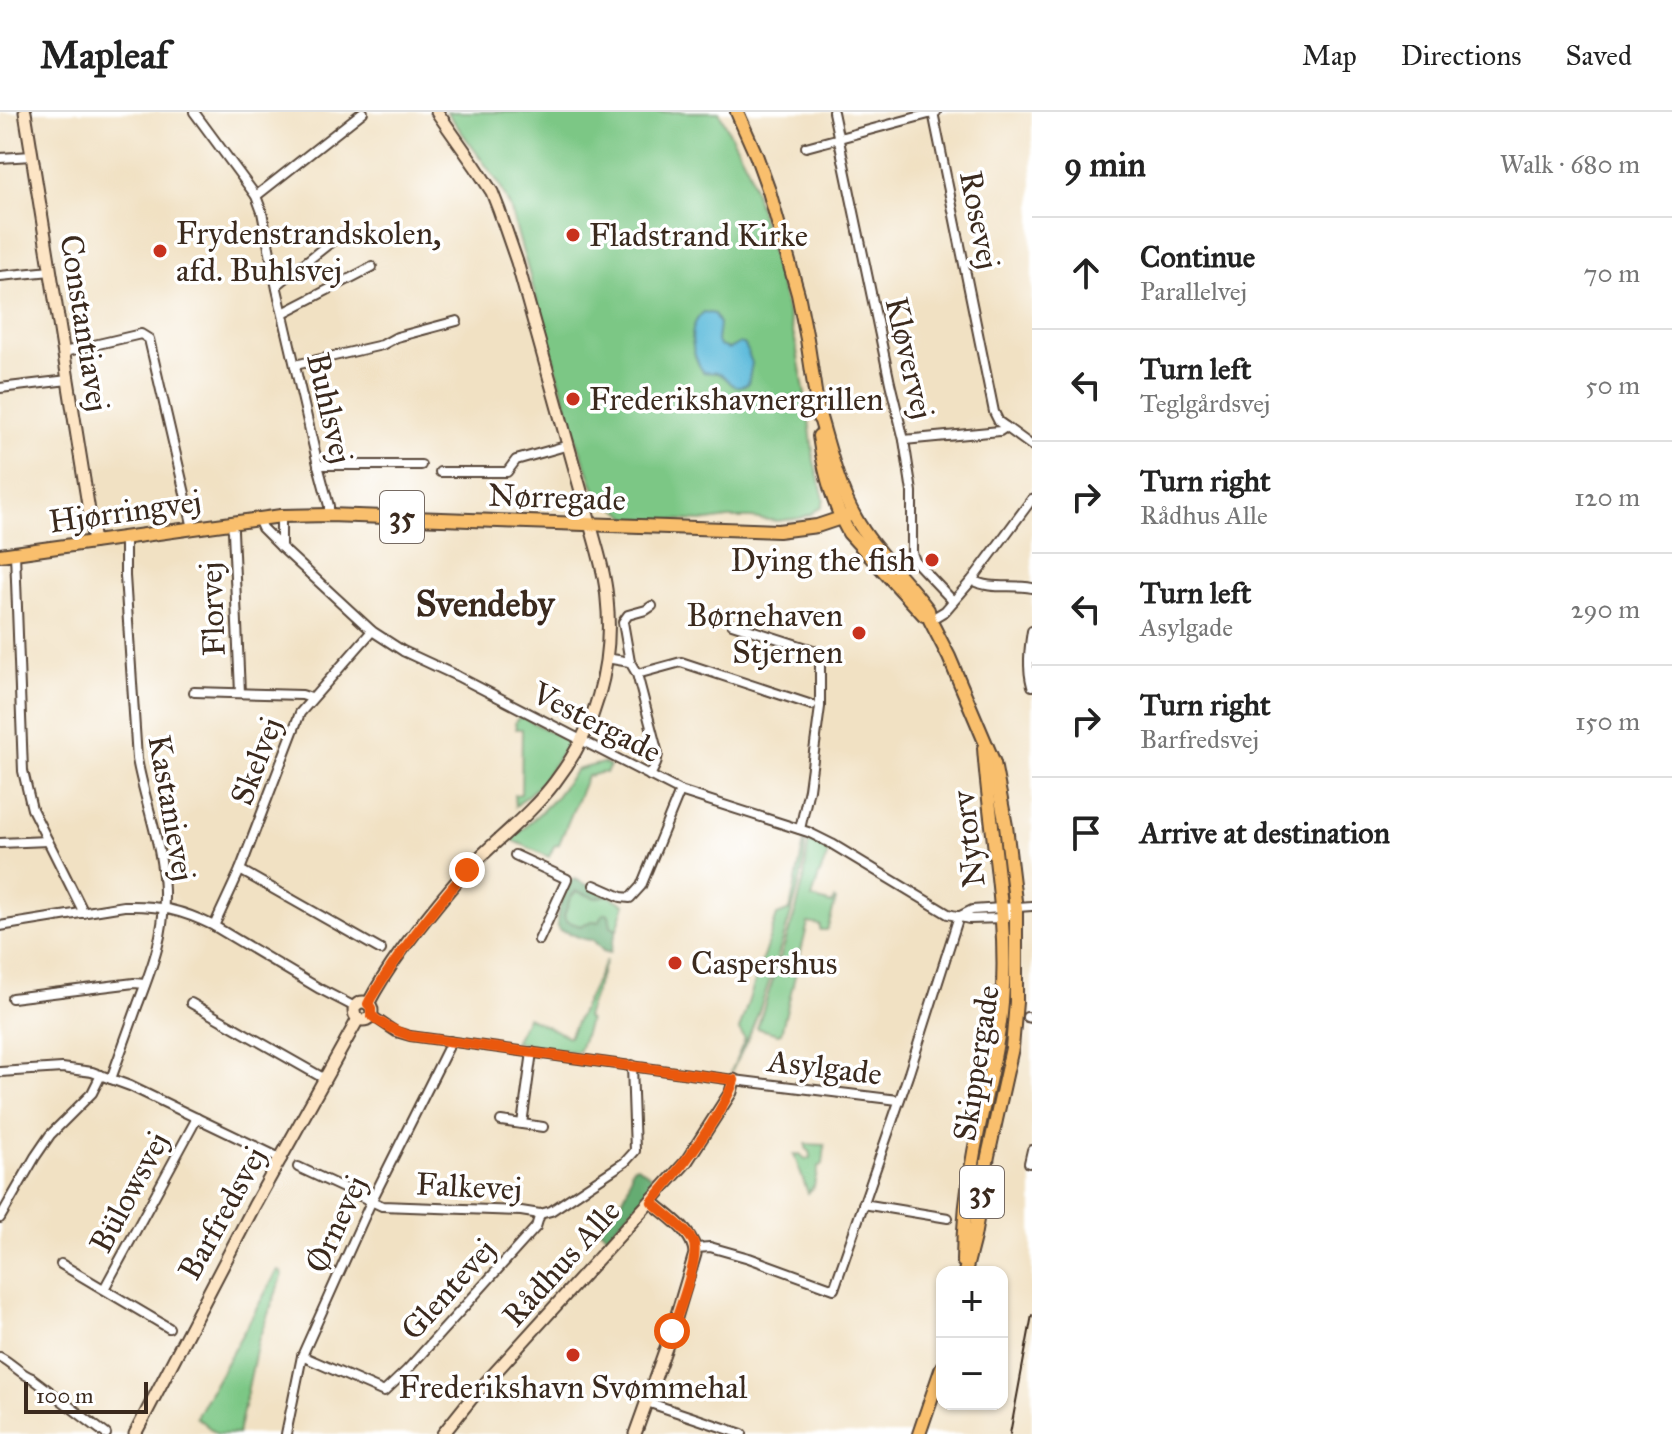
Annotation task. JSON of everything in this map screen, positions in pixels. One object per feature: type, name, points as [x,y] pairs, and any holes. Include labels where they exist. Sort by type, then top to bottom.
[{"type":"main road","points":[[737,112],[769,191],[798,294],[818,411],[847,516]]},
{"type":"main road","name":"Nørregade","points":[[258,519],[329,515],[778,531],[801,529],[847,516]]},
{"type":"main road","name":"35","points":[[847,516],[849,533],[930,620]]},
{"type":"main road","name":"Hjørringvej","points":[[0,555],[258,519]]},
{"type":"main road","name":"Nytorv","points":[[930,620],[983,737],[1006,826],[1007,911]]},
{"type":"main road","name":"Skippergade","points":[[966,1266],[1012,1048],[1016,1002],[1007,911]]},
{"type":"main road","points":[[919,1434],[936,1384]]},
{"type":"street","name":"Constantiavej","points":[[25,112],[94,542]]},
{"type":"street","name":"Buhlsvej","points":[[194,112],[256,196],[262,212],[329,515]]},
{"type":"street","points":[[256,196],[363,112]]},
{"type":"street","points":[[0,926],[124,906],[164,907],[214,926],[320,989],[364,1020],[396,957],[422,922],[467,870],[554,784],[581,741],[604,678],[609,624],[608,600],[591,524],[517,262],[499,210],[492,192],[437,112]]},
{"type":"street","name":"Kløvervej","points":[[833,112],[904,440],[912,492],[912,553],[915,561],[953,601]]},
{"type":"street","points":[[806,147],[934,112]]},
{"type":"street","name":"Rosevej","points":[[934,112],[994,412],[1006,427]]},
{"type":"street","points":[[0,158],[32,156]]},
{"type":"street","points":[[277,285],[341,234]]},
{"type":"street","name":"Buhlsvej","points":[[283,313],[372,267]]},
{"type":"street","points":[[0,276],[51,271]]},
{"type":"street","points":[[295,365],[382,345],[397,337],[457,321]]},
{"type":"street","points":[[64,352],[141,334],[149,339],[193,528]]},
{"type":"street","points":[[0,388],[68,380]]},
{"type":"street","points":[[904,440],[1000,431],[1006,427],[1032,446]]},
{"type":"street","points":[[440,472],[507,472],[516,460],[569,445]]},
{"type":"street","points":[[318,465],[421,465]]},
{"type":"street","points":[[930,620],[945,611],[972,580],[1032,499]]},
{"type":"street","points":[[281,516],[281,547]]},
{"type":"street","name":"Vestergade","points":[[258,519],[262,528],[281,547],[372,631],[403,651],[680,791],[800,829],[832,844],[916,896]]},
{"type":"street","name":"Florvej","points":[[231,523],[240,693]]},
{"type":"street","name":"Kastanievej","points":[[111,1079],[160,942],[164,907],[158,847],[137,759],[125,537]]},
{"type":"street","points":[[15,553],[23,771],[32,809],[84,913]]},
{"type":"street","points":[[972,580],[984,585],[1032,588]]},
{"type":"street","points":[[650,776],[658,754],[637,674],[630,662],[624,619],[652,606]]},
{"type":"street","points":[[732,624],[820,655],[820,707],[809,789],[800,829]]},
{"type":"street","name":"Skelvej","points":[[214,926],[240,870],[300,713],[372,631]]},
{"type":"street","points":[[1032,631],[1028,655],[1032,686]]},
{"type":"street","points":[[606,658],[630,662]]},
{"type":"street","points":[[637,674],[681,662],[812,705]]},
{"type":"street","points":[[194,692],[302,695],[311,698]]},
{"type":"street","points":[[594,885],[621,897],[635,895],[680,791]]},
{"type":"street","points":[[0,843],[48,841]]},
{"type":"street","points":[[515,855],[567,879],[539,940]]},
{"type":"street","points":[[240,870],[381,950]]},
{"type":"street","name":"Nytorv","points":[[916,896],[948,914],[959,916],[972,910],[1007,911]]},
{"type":"street","points":[[1007,911],[1032,906]]},
{"type":"street","points":[[696,1248],[710,1247],[749,1258],[834,1289],[959,916]]},
{"type":"street","points":[[12,998],[145,984]]},
{"type":"street","points":[[191,1003],[325,1079]]},
{"type":"street","name":"Asylgade","points":[[369,1010],[396,1032],[410,1036],[898,1100]]},
{"type":"street","name":"Barfredsvej","points":[[135,1434],[325,1079],[356,1013]]},
{"type":"street","name":"Ørnevej","points":[[286,1434],[302,1356],[371,1202],[450,1041]]},
{"type":"street","points":[[522,1124],[532,1052]]},
{"type":"street","name":"Falkevej","points":[[298,1167],[382,1206],[540,1214],[551,1211],[625,1162],[635,1151],[632,1065]]},
{"type":"street","points":[[0,1072],[62,1068],[92,1072],[282,1159]]},
{"type":"street","points":[[0,1218],[50,1135],[92,1093],[101,1075]]},
{"type":"street","name":"Rådhus Alle","points":[[443,1434],[471,1399],[686,1162],[731,1092],[734,1080]]},
{"type":"street","name":"Bülowsvej","points":[[104,1289],[197,1118]]},
{"type":"street","points":[[501,1121],[543,1127]]},
{"type":"street","points":[[1029,1163],[1032,1150]]},
{"type":"street","points":[[635,1434],[690,1276],[696,1248],[689,1236],[652,1202]]},
{"type":"street","points":[[863,1204],[948,1218]]},
{"type":"street","name":"Glentevej","points":[[302,1356],[384,1392],[536,1227],[540,1214]]},
{"type":"street","points":[[61,1264],[169,1328]]},
{"type":"street","points":[[0,1357],[106,1434]]},
{"type":"street","points":[[647,1402],[742,1434]]},
{"type":"green space","points":[[447,112],[719,112],[749,170],[795,340],[814,461],[824,499],[822,506],[800,518],[777,521],[751,518],[708,521],[630,519],[596,493],[577,441],[510,207],[500,185]]},
{"type":"green space","points":[[520,716],[570,740],[541,783],[515,807],[514,795],[521,794],[522,729],[516,729],[515,722]]},
{"type":"green space","points":[[603,763],[610,766],[606,773],[587,776],[559,844],[554,846],[549,857],[512,840],[554,799],[576,770]]},
{"type":"green space","points":[[805,837],[795,902],[754,1024],[731,1072],[745,1039],[739,1030],[777,915],[790,910]]},
{"type":"green space","points":[[809,839],[830,849],[812,898],[832,904],[836,900],[827,930],[820,930],[820,925],[808,923],[781,1033],[778,1034],[757,1028],[797,907]]},
{"type":"green space","points":[[575,879],[607,895],[596,898],[576,891],[564,916],[566,921],[580,926],[592,921],[599,922],[607,913],[611,926],[617,929],[610,953],[603,951],[593,940],[559,930],[558,912],[570,881]]},
{"type":"green space","points":[[576,891],[596,898],[607,895],[625,904],[617,929],[611,927],[607,913],[599,922],[592,921],[580,926],[566,921],[564,916],[570,898]]},
{"type":"green space","points":[[606,960],[586,1017],[589,1021],[579,1050],[514,1042],[527,1017],[569,1037]]},
{"type":"green space","points":[[806,1144],[825,1145],[823,1164],[818,1167],[814,1186],[808,1193],[794,1155],[810,1158]]},
{"type":"green space","points":[[637,1166],[659,1181],[607,1236],[598,1227],[621,1201],[632,1168]]},
{"type":"green space","points":[[278,1270],[283,1274],[258,1341],[238,1434],[217,1434],[196,1417]]},
{"type":"water","points":[[704,312],[714,314],[719,324],[719,346],[729,349],[740,343],[745,345],[752,363],[748,384],[736,386],[722,375],[703,372],[696,358],[692,333]]},
{"type":"railway","points":[[1010,1434],[1032,1315]]},
{"type":"place","name":"Fladstrand Kirke","points":[[573,235]]},
{"type":"place","name":"Frydenstrandskolen, afd. Buhlsvej","points":[[160,251]]},
{"type":"place","name":"Frederikshavnergrillen","points":[[573,399]]},
{"type":"place","name":"Dying the fish","points":[[932,560]]},
{"type":"place","name":"Børnehaven Stjernen","points":[[859,633]]},
{"type":"place","name":"Caspershus","points":[[675,963]]},
{"type":"place","name":"Frederikshavn Svømmehal","points":[[573,1355]]},
{"type":"district","name":"Svendeby","points":[[485,603]]},
{"type":"route","points":[[467,870],[396,957],[368,1004],[371,1015],[376,1019],[396,1032],[410,1036],[734,1080],[731,1092],[701,1141],[652,1202],[689,1236],[696,1248],[672,1331]]}]
